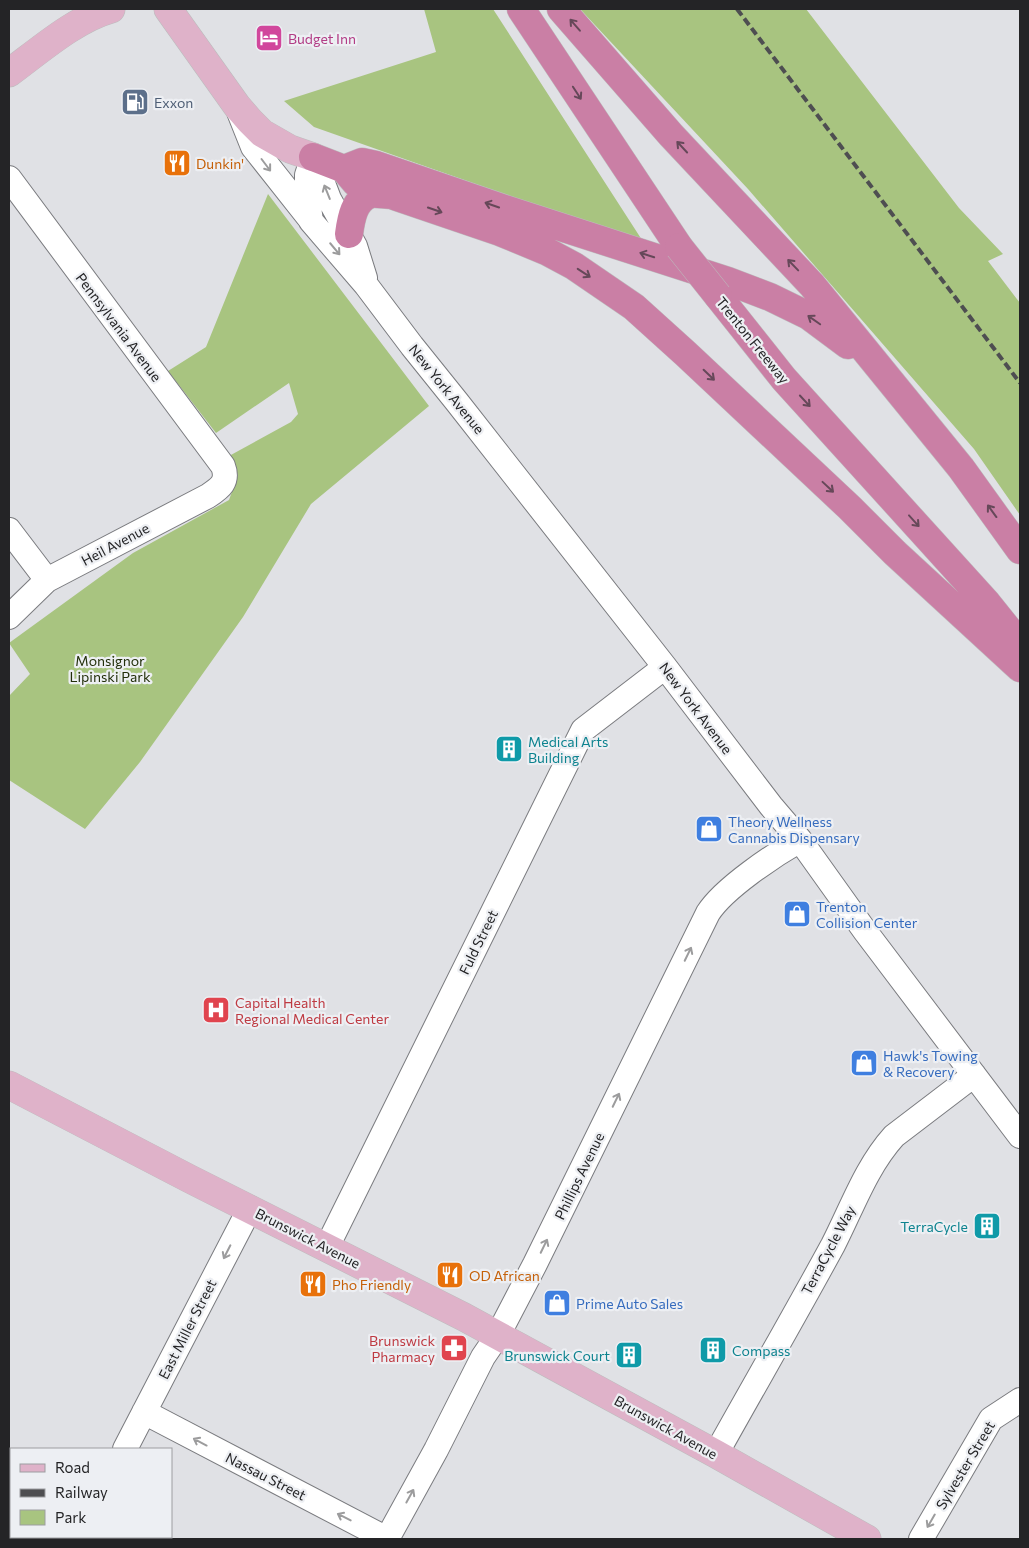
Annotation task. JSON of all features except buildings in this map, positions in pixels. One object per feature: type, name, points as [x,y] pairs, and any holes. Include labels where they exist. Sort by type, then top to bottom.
[{"type":"highway","name":"Trenton Freeway","points":[[521,9],[679,247],[784,379],[987,603],[1020,644]]},
{"type":"highway","points":[[561,9],[671,135],[812,285],[961,468],[1020,550]]},
{"type":"highway","points":[[313,157],[344,169],[356,183],[500,232],[549,253],[574,266],[634,307],[1020,668]]},
{"type":"highway","points":[[344,169],[362,162],[376,165],[728,281],[770,297],[809,316],[882,369]]},
{"type":"highway","points":[[349,234],[354,210],[363,199],[371,194],[395,195]]},
{"type":"main road","points":[[9,73],[76,18],[111,9]]},
{"type":"main road","points":[[168,9],[236,106],[262,133],[290,149],[313,157]]},
{"type":"main road","name":"Brunswick Avenue","points":[[9,1085],[498,1335],[867,1539]]},
{"type":"street","name":"New York Avenue","points":[[236,106],[253,147],[464,409],[771,806],[800,840],[865,931],[1020,1136]]},
{"type":"street","name":"New York Avenue","points":[[313,157],[329,199],[355,246],[366,285]]},
{"type":"street","points":[[311,221],[306,194],[307,175],[313,157]]},
{"type":"street","name":"Pennsylvania Avenue","points":[[9,178],[218,459],[223,466],[225,478]]},
{"type":"street","name":"Heil Avenue","points":[[9,618],[46,580],[208,496],[220,488],[225,478]]},
{"type":"street","points":[[9,530],[46,580]]},
{"type":"street","name":"Fuld Street","points":[[327,1247],[583,730],[665,667]]},
{"type":"street","name":"Phillips Avenue","points":[[387,1539],[436,1450],[483,1357],[498,1335],[540,1256],[708,913],[715,902],[726,892],[780,852],[800,840]]},
{"type":"street","name":"TerraCycle Way","points":[[716,1454],[833,1243],[873,1165],[886,1145],[894,1136],[974,1075]]},
{"type":"street","name":"East Miller Street","points":[[126,1448],[250,1208]]},
{"type":"street","name":"Sylvester Street","points":[[921,1539],[991,1418],[1020,1400]]},
{"type":"street","name":"Nassau Street","points":[[144,1412],[387,1539]]},
{"type":"green space","points":[[424,9],[493,9],[642,240],[594,226],[314,127],[284,101],[436,52]]},
{"type":"green space","points":[[580,9],[806,9],[959,208],[1003,254],[988,261],[1020,303],[1020,515],[974,449],[748,189]]},
{"type":"green space","name":"Monsignor Lipinski Park","points":[[268,194],[429,406],[311,504],[243,617],[140,762],[85,829],[9,780],[9,696],[30,674],[9,643],[133,553],[229,500],[238,475],[229,456],[291,422],[298,414],[289,383],[216,433],[168,371],[206,347]]},
{"type":"railway","points":[[737,9],[1020,383]]},
{"type":"place","name":"Budget Inn","points":[[269,38]]},
{"type":"place","name":"Exxon","points":[[135,102]]},
{"type":"place","name":"Dunkin'","points":[[177,163]]},
{"type":"place","name":"Medical Arts Building","points":[[509,749]]},
{"type":"place","name":"Theory Wellness Cannabis Dispensary","points":[[709,829]]},
{"type":"place","name":"Trenton Collision Center","points":[[797,914]]},
{"type":"place","name":"Capital Health Regional Medical Center","points":[[216,1010]]},
{"type":"place","name":"Hawk's Towing & Recovery","points":[[864,1063]]},
{"type":"place","name":"TerraCycle","points":[[987,1226]]},
{"type":"place","name":"OD African","points":[[450,1275]]},
{"type":"place","name":"Pho Friendly","points":[[313,1284]]},
{"type":"place","name":"Prime Auto Sales","points":[[557,1303]]},
{"type":"place","name":"Brunswick Pharmacy","points":[[454,1348]]},
{"type":"place","name":"Compass","points":[[713,1350]]},
{"type":"place","name":"Brunswick Court","points":[[629,1355]]}]
